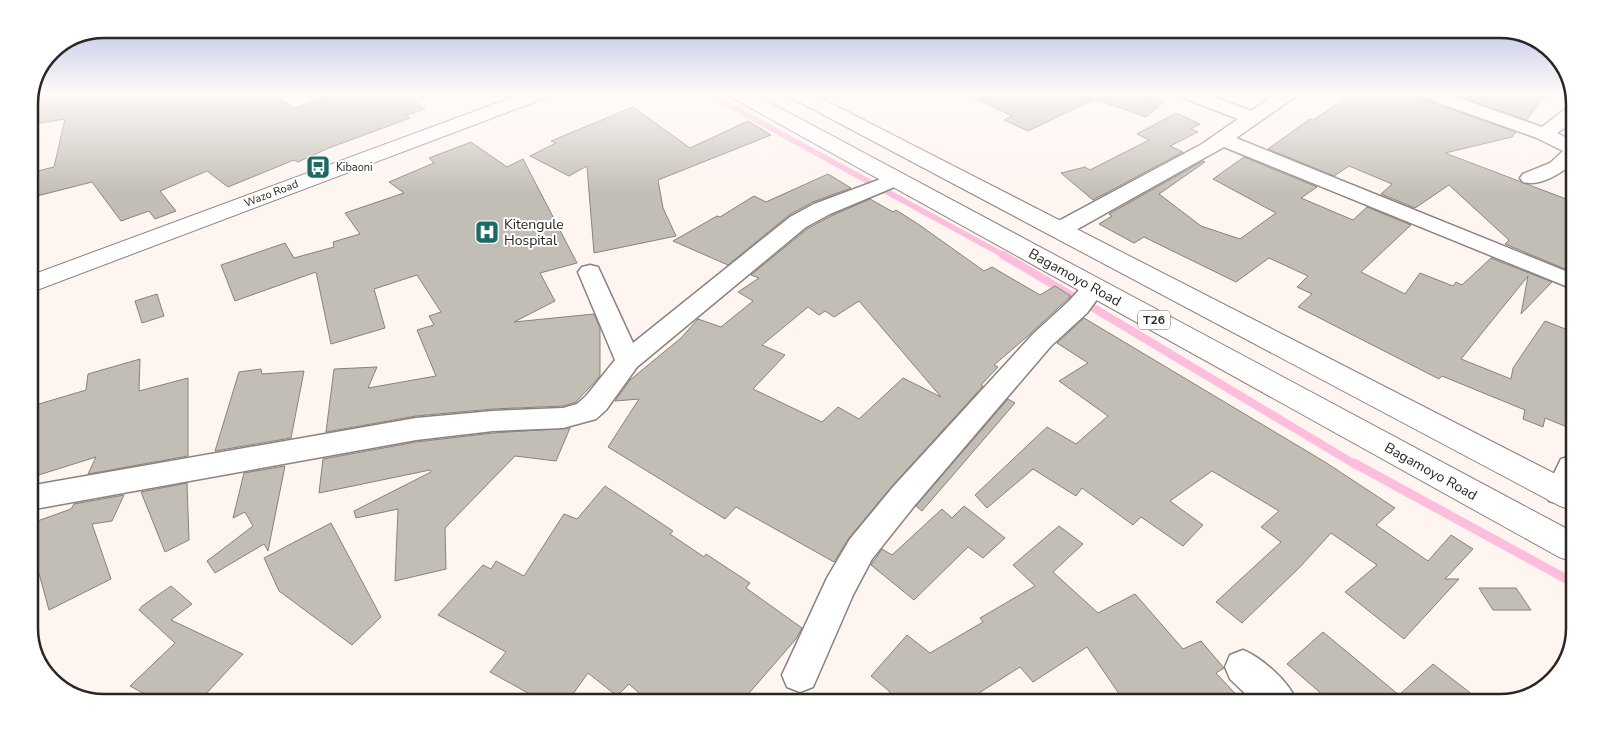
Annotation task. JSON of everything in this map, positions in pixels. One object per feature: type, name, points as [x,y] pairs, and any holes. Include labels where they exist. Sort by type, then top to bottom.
[{"type":"main road","name":"Wazo Road","points":[[38,282],[450,127]]},
{"type":"main road","name":"Bagamoyo Road","points":[[800,127],[1566,544]]},
{"type":"main road","name":"T26","points":[[862,127],[1059,230],[1566,484]]},
{"type":"street","points":[[1059,230],[1209,148],[1239,127]]},
{"type":"street","points":[[1525,127],[1544,134],[1566,146]]},
{"type":"street","points":[[1544,134],[1553,127]]},
{"type":"street","points":[[1222,139],[1566,279]]},
{"type":"street","points":[[1530,178],[1557,167],[1566,159]]},
{"type":"street","points":[[38,496],[416,429],[571,416],[592,408],[628,361],[798,222],[822,209],[897,180]]},
{"type":"street","points":[[590,272],[628,361]]},
{"type":"street","points":[[800,675],[839,588],[862,549],[924,473],[1036,347],[1078,307],[1094,287]]},
{"type":"street","points":[[1242,667],[1271,694]]},
{"type":"building","points":[[63,127],[385,127],[329,148],[298,162],[294,160],[228,187],[207,171],[160,191],[176,211],[155,219],[149,211],[121,221],[92,182],[38,196],[38,171],[54,167]]},
{"type":"building","points":[[584,127],[661,127],[690,148],[735,127],[758,127],[771,135],[658,180],[663,208],[676,236],[594,253],[587,166],[569,176],[530,156],[556,143],[551,141]]},
{"type":"building","points":[[1020,127],[1036,127],[1028,131]]},
{"type":"building","points":[[1150,127],[1194,127],[1191,129],[1198,132],[1170,146],[1183,152],[1093,200],[1061,173],[1085,167],[1090,170],[1149,140],[1137,134]]},
{"type":"building","points":[[1299,127],[1502,127],[1516,132],[1512,137],[1445,153],[1566,199],[1566,268],[1565,269],[1505,244],[1509,240],[1449,185],[1415,208],[1381,194],[1392,184],[1349,166],[1334,176],[1268,149]]},
{"type":"building","points":[[471,142],[507,167],[523,159],[577,263],[540,273],[555,301],[514,322],[594,314],[600,328],[600,376],[576,402],[563,406],[493,409],[416,416],[326,432],[334,369],[377,367],[368,388],[436,376],[417,330],[434,325],[429,316],[441,312],[417,275],[374,289],[385,328],[331,344],[316,272],[235,301],[221,265],[285,243],[294,258],[334,247],[333,242],[360,234],[345,213],[404,193],[389,182],[434,163],[429,158]]},
{"type":"building","points":[[1244,157],[1317,187],[1301,198],[1353,220],[1367,207],[1411,225],[1361,272],[1405,294],[1420,273],[1453,286],[1456,282],[1462,285],[1491,258],[1552,282],[1521,314],[1528,276],[1461,359],[1511,379],[1513,368],[1545,321],[1566,329],[1566,427],[1545,418],[1543,427],[1523,419],[1525,410],[1442,376],[1439,379],[1298,307],[1312,294],[1297,287],[1308,276],[1269,258],[1236,282],[1144,237],[1134,243],[1099,224],[1112,216],[1109,214],[1203,161],[1205,162],[1159,194],[1201,226],[1240,239],[1276,213],[1213,179]]},
{"type":"building","points":[[828,174],[851,188],[813,202],[789,215],[728,265],[673,241],[717,216],[720,217],[754,196],[766,202]]},
{"type":"building","points":[[870,199],[893,212],[896,210],[984,271],[992,267],[1040,295],[1055,286],[1071,296],[994,365],[998,367],[981,385],[983,386],[892,486],[849,538],[834,562],[736,507],[725,519],[608,447],[639,399],[615,401],[630,380],[681,338],[698,319],[721,327],[753,301],[738,292],[759,278],[751,275],[807,229]],"holes":[[[859,301],[941,397],[903,378],[859,419],[838,407],[822,422],[753,389],[785,355],[762,345],[808,307],[819,315],[825,311],[834,317]]]},
{"type":"building","points":[[157,294],[164,316],[142,323],[135,301]]},
{"type":"building","points":[[1084,318],[1325,462],[1395,508],[1376,525],[1428,561],[1451,535],[1473,549],[1445,579],[1459,579],[1404,639],[1345,592],[1377,565],[1331,533],[1300,567],[1242,623],[1216,602],[1281,542],[1261,527],[1279,511],[1212,471],[1170,501],[1203,525],[1183,546],[1141,517],[1133,525],[1082,488],[1076,496],[1033,469],[987,508],[975,495],[1047,427],[1076,444],[1108,416],[1059,381],[1088,363],[1057,343]]},
{"type":"building","points":[[140,359],[139,391],[188,378],[188,456],[88,474],[96,457],[38,475],[38,404],[86,390],[88,374]]},
{"type":"building","points":[[261,369],[262,374],[304,371],[291,438],[215,451],[239,372]]},
{"type":"building","points":[[1008,399],[1015,403],[922,511],[916,506]]},
{"type":"building","points":[[570,428],[556,461],[515,456],[445,528],[446,569],[395,581],[398,509],[356,518],[354,511],[431,472],[430,470],[319,493],[323,459],[416,442],[493,433]]},
{"type":"building","points":[[285,466],[268,551],[264,544],[215,573],[207,561],[253,526],[245,512],[233,518],[244,473]]},
{"type":"building","points":[[187,483],[189,540],[165,552],[141,492]]},
{"type":"building","points":[[605,486],[673,531],[670,534],[704,557],[706,554],[750,583],[746,588],[802,628],[796,639],[748,694],[640,694],[629,684],[619,694],[614,694],[588,673],[573,694],[530,694],[490,672],[506,652],[438,615],[483,565],[491,569],[496,561],[524,576],[564,514],[577,519]]},
{"type":"building","points":[[124,495],[112,521],[92,524],[111,579],[49,610],[38,570],[38,521],[71,509],[74,504]]},
{"type":"building","points":[[964,506],[1005,538],[983,558],[968,547],[914,600],[871,565],[882,549],[892,555],[942,509],[952,518]]},
{"type":"building","points":[[331,523],[381,617],[352,645],[279,591],[264,558]]},
{"type":"building","points":[[1059,526],[1083,544],[1053,572],[1098,613],[1135,594],[1183,649],[1201,641],[1224,668],[1216,673],[1236,694],[1119,694],[1087,647],[1033,682],[1020,667],[977,694],[891,694],[871,676],[907,635],[930,653],[983,622],[980,618],[1035,586],[1013,565]]},
{"type":"building","points":[[171,586],[192,604],[171,620],[243,654],[206,694],[145,694],[130,686],[175,643],[139,610]]},
{"type":"building","points":[[1479,588],[1516,588],[1531,610],[1493,610]]},
{"type":"building","points":[[1323,632],[1398,694],[1322,694],[1287,664]]},
{"type":"building","points":[[1433,664],[1472,694],[1400,694]]},
{"type":"waterway","points":[[769,127],[873,184]]},
{"type":"waterway","points":[[882,189],[1005,256]]},
{"type":"waterway","points":[[1003,255],[1074,297]]},
{"type":"waterway","points":[[1092,307],[1356,465]]},
{"type":"waterway","points":[[1354,463],[1566,579]]},
{"type":"place","name":"Kibaoni","points":[[318,167]]},
{"type":"place","name":"Kitengule Hospital","points":[[487,232]]}]
